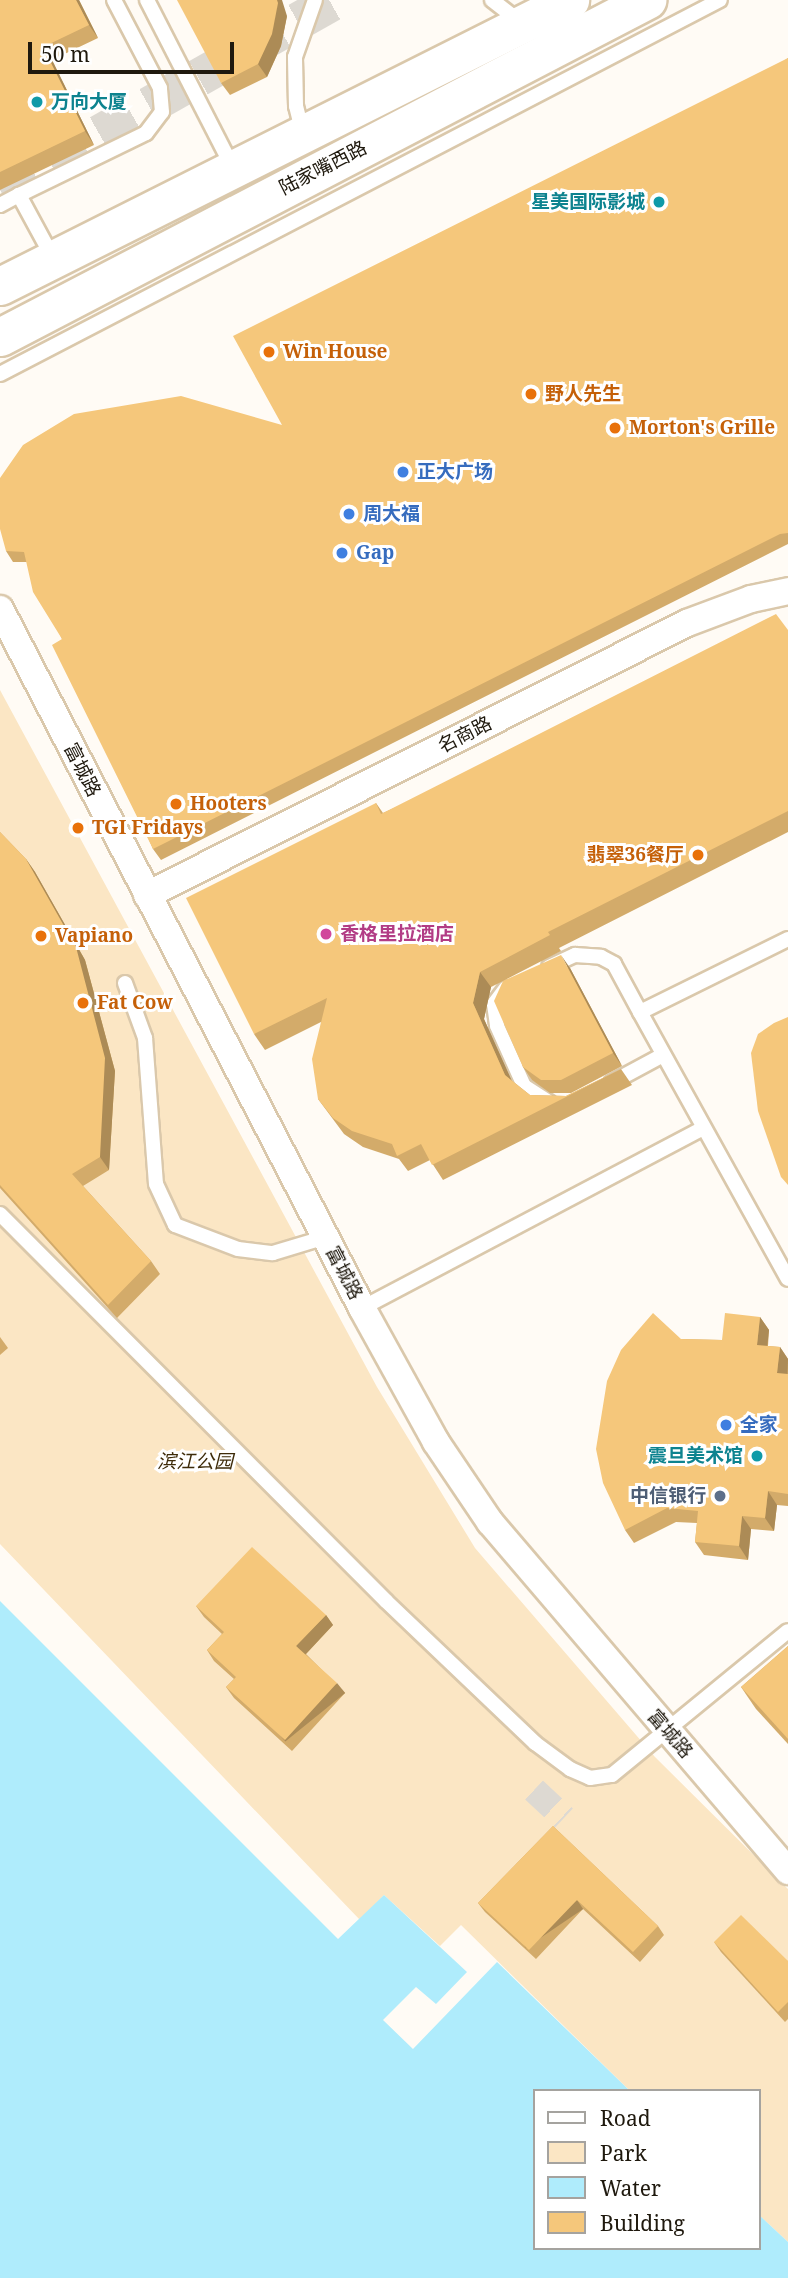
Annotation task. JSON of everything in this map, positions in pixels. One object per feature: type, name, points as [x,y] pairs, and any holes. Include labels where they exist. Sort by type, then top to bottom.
[{"type":"street","name":"陆家嘴西路","points":[[0,286],[570,0]]},
{"type":"street","name":"陆家嘴西路","points":[[0,337],[648,0]]},
{"type":"street","name":"名商路","points":[[147,895],[687,623],[751,599],[788,591]]},
{"type":"street","name":"富城路","points":[[0,609],[362,1308],[436,1442],[490,1521],[788,1871]]},
{"type":"lane","points":[[0,205],[146,133],[162,112],[160,88],[114,0]]},
{"type":"lane","points":[[147,0],[234,169]]},
{"type":"lane","points":[[303,134],[294,66],[299,36],[315,0]]},
{"type":"lane","points":[[492,0],[522,24]]},
{"type":"lane","points":[[0,374],[695,6],[720,0]]},
{"type":"lane","points":[[19,195],[54,260]]},
{"type":"lane","points":[[640,1012],[788,939]]},
{"type":"lane","points":[[561,1104],[535,1097],[524,1086],[493,1015],[498,994],[524,978],[575,955],[601,957],[614,964],[702,1129],[788,1279]]},
{"type":"lane","points":[[125,983],[145,1038],[156,1184],[174,1225],[238,1249],[273,1253],[326,1237]]},
{"type":"lane","points":[[596,1091],[663,1055]]},
{"type":"lane","points":[[362,1308],[702,1129]]},
{"type":"lane","points":[[0,1214],[376,1592],[534,1743],[590,1778],[612,1775],[669,1733],[788,1631]]},
{"type":"green space","name":"滨江公园","points":[[0,690],[377,1387],[475,1548],[655,1757],[788,1889],[788,2242],[760,2216],[760,2089],[628,2089],[461,1925],[440,1946],[384,1895],[360,1920],[0,1544]]},
{"type":"water","points":[[0,1601],[338,1939],[384,1895],[467,1972],[436,2004],[416,1987],[383,2020],[413,2049],[497,1962],[628,2089],[532,2089],[532,2250],[760,2250],[760,2216],[788,2242],[788,2278],[0,2278]]},
{"type":"building","name":"万向大厦","points":[[0,0],[76,0],[89,25],[43,47],[85,131],[0,172]]},
{"type":"building","points":[[177,0],[277,0],[272,34],[258,64],[221,83]]},
{"type":"building","name":"正大广场","points":[[788,58],[788,533],[780,534],[153,849],[52,645],[62,639],[33,592],[24,552],[6,551],[0,529],[0,478],[23,445],[74,414],[181,396],[282,425],[233,336]]},
{"type":"building","points":[[776,614],[788,630],[788,811],[548,932],[550,935],[480,972],[473,1003],[505,1075],[530,1095],[566,1096],[621,1069],[432,1165],[421,1144],[397,1156],[392,1144],[352,1131],[333,1118],[318,1099],[312,1059],[327,998],[254,1034],[186,898],[376,803],[381,814]]},
{"type":"building","points":[[0,832],[26,859],[76,947],[105,1058],[100,1157],[72,1174],[151,1261],[108,1305],[0,1185]]},
{"type":"building","points":[[561,955],[613,1053],[561,1080],[541,1080],[523,1067],[494,1001],[503,981]]},
{"type":"building","points":[[788,1017],[788,1185],[781,1177],[758,1111],[751,1053],[758,1034]]},
{"type":"building","points":[[653,1313],[681,1339],[722,1340],[725,1313],[760,1317],[757,1345],[780,1347],[777,1373],[788,1374],[788,1494],[768,1491],[765,1518],[742,1516],[739,1546],[695,1542],[698,1511],[667,1508],[625,1530],[603,1483],[596,1449],[607,1381],[621,1350]]},
{"type":"building","points":[[252,1547],[326,1615],[296,1646],[337,1683],[285,1740],[226,1687],[236,1677],[207,1650],[224,1632],[196,1606]]},
{"type":"building","points":[[788,1646],[788,1739],[741,1687]]},
{"type":"building","points":[[553,1826],[658,1926],[633,1952],[577,1900],[529,1950],[478,1903]]},
{"type":"building","points":[[741,1915],[788,1961],[788,2002],[778,2012],[714,1942]]},
{"type":"tunnel","points":[[0,190],[336,0]]},
{"type":"tunnel","points":[[534,1790],[564,1818]]},
{"type":"place","name":"万向大厦","points":[[37,102]]},
{"type":"place","name":"星美国际影城","points":[[659,202]]},
{"type":"place","name":"Win House","points":[[269,352]]},
{"type":"place","name":"野人先生","points":[[531,394]]},
{"type":"place","name":"Morton's Grille","points":[[615,428]]},
{"type":"place","name":"正大广场","points":[[403,472]]},
{"type":"place","name":"周大福","points":[[349,514]]},
{"type":"place","name":"Gap","points":[[342,553]]},
{"type":"place","name":"Hooters","points":[[176,804]]},
{"type":"place","name":"TGI Fridays","points":[[78,828]]},
{"type":"place","name":"翡翠36餐厅","points":[[698,855]]},
{"type":"place","name":"香格里拉酒店","points":[[326,934]]},
{"type":"place","name":"Vapiano","points":[[41,936]]},
{"type":"place","name":"Fat Cow","points":[[83,1003]]},
{"type":"place","name":"全家","points":[[726,1425]]},
{"type":"place","name":"震旦美术馆","points":[[757,1456]]},
{"type":"place","name":"中信银行","points":[[720,1496]]}]
